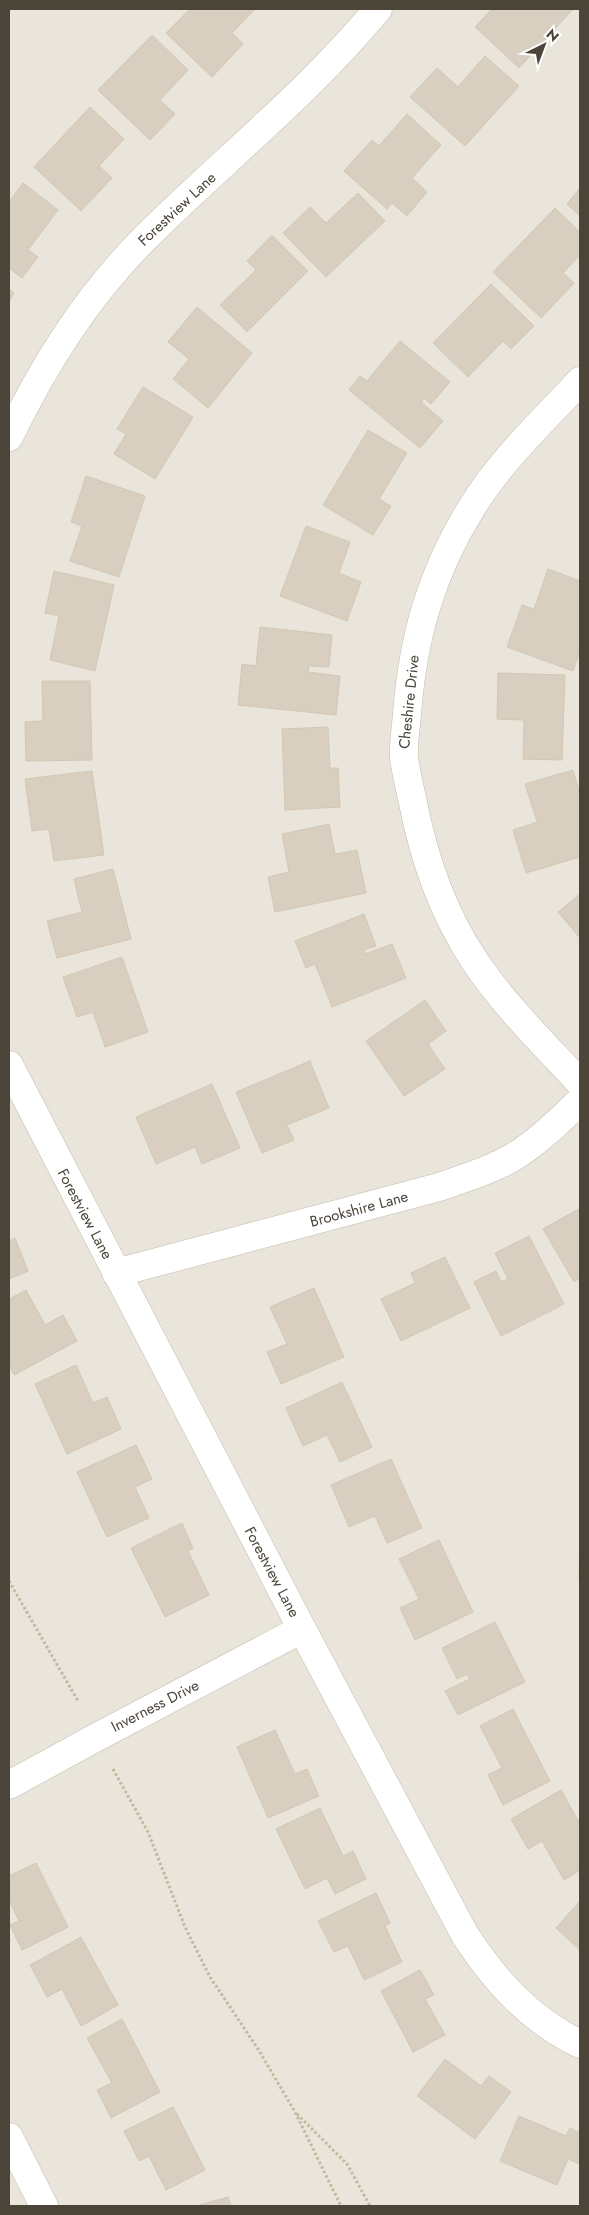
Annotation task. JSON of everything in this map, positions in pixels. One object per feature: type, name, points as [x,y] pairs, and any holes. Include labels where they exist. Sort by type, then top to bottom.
[{"type":"street","name":"Forestview Lane","points":[[9,437],[43,371],[85,309],[119,266],[148,235],[278,115],[361,30],[378,9]]},
{"type":"street","name":"Cheshire Drive","points":[[580,381],[515,450],[487,485],[452,541],[426,604],[416,641],[410,677],[404,757],[419,834],[429,870],[457,932],[492,985],[580,1083]]},
{"type":"street","name":"Forestview Lane","points":[[9,1065],[302,1629],[460,1926],[484,1964],[524,2008],[546,2024],[580,2044]]},
{"type":"street","name":"Brookshire Lane","points":[[116,1273],[439,1187],[472,1175],[515,1157],[546,1133],[580,1101]]},
{"type":"street","name":"Inverness Drive","points":[[9,1785],[97,1736],[302,1629]]},
{"type":"street","points":[[9,2137],[44,2206]]},
{"type":"path","points":[[9,1581],[78,1701]]},
{"type":"path","points":[[113,1769],[148,1832],[185,1927],[210,1977],[258,2049],[295,2112],[341,2206]]},
{"type":"path","points":[[295,2112],[347,2164],[370,2206]]},
{"type":"shaded area","points":[[9,9],[580,9],[580,2206],[9,2206]]},
{"type":"building","points":[[190,9],[255,9],[232,33],[243,44],[212,77],[166,33]]},
{"type":"building","points":[[492,9],[573,9],[519,68],[475,27]]},
{"type":"building","points":[[152,35],[188,70],[160,100],[175,114],[150,140],[98,90]]},
{"type":"building","points":[[485,56],[519,86],[465,146],[410,97],[437,68],[458,87]]},
{"type":"building","points":[[90,107],[124,139],[99,166],[112,178],[81,211],[34,167]]},
{"type":"building","points":[[407,114],[441,145],[412,178],[427,192],[407,216],[392,203],[387,209],[344,171],[372,140],[379,146]]},
{"type":"building","points":[[23,183],[58,210],[28,250],[38,257],[22,278],[9,268],[9,202]]},
{"type":"building","points":[[580,188],[580,216],[567,204]]},
{"type":"building","points":[[358,193],[385,221],[326,277],[283,233],[310,207],[326,223]]},
{"type":"building","points":[[555,208],[580,232],[580,255],[563,273],[574,283],[541,318],[493,272]]},
{"type":"building","points":[[272,235],[308,271],[247,332],[220,305],[256,270],[247,261]]},
{"type":"building","points":[[491,284],[534,326],[511,349],[503,341],[468,377],[433,343]]},
{"type":"building","points":[[9,289],[14,293],[9,302]]},
{"type":"building","points":[[197,307],[252,353],[208,408],[173,379],[189,359],[168,342]]},
{"type":"building","points":[[400,341],[450,382],[431,404],[424,398],[421,402],[443,421],[420,448],[349,390],[360,376],[367,381]]},
{"type":"building","points":[[143,387],[193,417],[155,479],[114,454],[126,434],[117,429]]},
{"type":"building","points":[[368,430],[407,453],[379,499],[391,506],[373,535],[323,505]]},
{"type":"building","points":[[86,476],[145,496],[119,577],[70,561],[82,526],[71,522]]},
{"type":"building","points":[[306,526],[350,542],[339,573],[361,582],[347,621],[280,596]]},
{"type":"building","points":[[548,569],[580,581],[580,651],[573,671],[507,647],[522,605],[534,609]]},
{"type":"building","points":[[54,571],[114,585],[95,671],[50,660],[59,616],[45,613]]},
{"type":"building","points":[[260,627],[332,635],[329,667],[309,666],[308,672],[340,676],[336,715],[238,705],[242,664],[256,666]]},
{"type":"building","points":[[498,673],[565,675],[562,760],[523,759],[524,720],[497,719]]},
{"type":"building","points":[[42,681],[90,681],[92,760],[26,761],[25,722],[43,721]]},
{"type":"building","points":[[328,727],[330,768],[338,768],[340,807],[285,810],[282,729]]},
{"type":"building","points":[[573,770],[580,794],[580,857],[526,873],[513,830],[537,822],[525,784]]},
{"type":"building","points":[[92,771],[104,855],[54,861],[49,829],[32,831],[25,779]]},
{"type":"building","points":[[329,824],[335,854],[357,850],[366,893],[275,912],[268,877],[289,872],[282,834]]},
{"type":"building","points":[[113,869],[131,939],[57,958],[47,921],[82,912],[74,879]]},
{"type":"building","points":[[580,894],[580,938],[558,912]]},
{"type":"building","points":[[364,914],[376,946],[364,950],[365,954],[392,944],[406,978],[332,1007],[315,964],[306,968],[295,941]]},
{"type":"building","points":[[122,957],[148,1032],[105,1047],[93,1012],[77,1017],[63,977]]},
{"type":"building","points":[[425,1000],[446,1031],[428,1044],[445,1069],[404,1096],[366,1041]]},
{"type":"building","points":[[310,1061],[329,1108],[287,1125],[294,1140],[262,1153],[236,1092]]},
{"type":"building","points":[[212,1084],[240,1148],[202,1164],[195,1147],[156,1164],[136,1117]]},
{"type":"building","points":[[580,1208],[580,1278],[574,1282],[543,1229]]},
{"type":"building","points":[[529,1236],[564,1304],[501,1336],[474,1282],[496,1271],[501,1282],[508,1279],[495,1253]]},
{"type":"building","points":[[15,1238],[28,1271],[9,1279],[9,1241]]},
{"type":"building","points":[[445,1257],[470,1308],[401,1341],[381,1299],[415,1283],[411,1273]]},
{"type":"building","points":[[314,1288],[344,1357],[281,1384],[267,1352],[287,1344],[270,1307]]},
{"type":"building","points":[[26,1290],[45,1325],[63,1315],[77,1341],[14,1375],[9,1365],[9,1299]]},
{"type":"building","points":[[76,1365],[93,1403],[107,1397],[121,1429],[67,1454],[35,1384]]},
{"type":"building","points":[[342,1382],[372,1447],[340,1462],[327,1435],[303,1446],[286,1408]]},
{"type":"building","points":[[136,1445],[152,1479],[135,1487],[149,1518],[107,1537],[77,1472]]},
{"type":"building","points":[[391,1459],[422,1528],[387,1543],[375,1516],[349,1527],[331,1485]]},
{"type":"building","points":[[182,1523],[193,1548],[188,1551],[209,1595],[165,1617],[131,1548]]},
{"type":"building","points":[[580,1532],[580,1579],[579,1579]]},
{"type":"building","points":[[439,1540],[473,1612],[415,1640],[400,1608],[419,1599],[399,1559]]},
{"type":"building","points":[[495,1622],[525,1682],[458,1715],[445,1691],[470,1679],[467,1674],[457,1679],[442,1648]]},
{"type":"building","points":[[513,1709],[550,1781],[503,1805],[488,1775],[502,1768],[480,1726]]},
{"type":"building","points":[[275,1730],[295,1774],[307,1769],[319,1796],[268,1818],[237,1747]]},
{"type":"building","points":[[561,1790],[580,1824],[580,1870],[564,1880],[542,1841],[528,1849],[511,1819]]},
{"type":"building","points":[[320,1808],[343,1856],[353,1851],[366,1879],[335,1894],[327,1878],[305,1889],[276,1829]]},
{"type":"building","points":[[36,1863],[68,1927],[22,1950],[10,1925],[19,1921],[9,1900],[9,1876]]},
{"type":"building","points":[[376,1893],[390,1923],[385,1926],[402,1962],[364,1980],[348,1946],[334,1952],[318,1921]]},
{"type":"building","points":[[580,1901],[580,1950],[556,1928]]},
{"type":"building","points":[[81,1937],[118,2005],[81,2026],[62,1989],[47,1997],[30,1965]]},
{"type":"building","points":[[420,1970],[434,1995],[425,1999],[445,2035],[413,2052],[381,1991]]},
{"type":"building","points":[[122,2019],[160,2092],[111,2118],[97,2090],[112,2083],[87,2038]]},
{"type":"building","points":[[445,2059],[481,2086],[489,2076],[511,2092],[475,2139],[417,2096]]},
{"type":"building","points":[[173,2107],[205,2170],[166,2190],[149,2156],[139,2161],[124,2131]]},
{"type":"building","points":[[519,2116],[566,2136],[570,2128],[580,2133],[580,2164],[568,2159],[557,2185],[500,2161]]},
{"type":"building","points":[[228,2197],[231,2206],[196,2206]]}]
